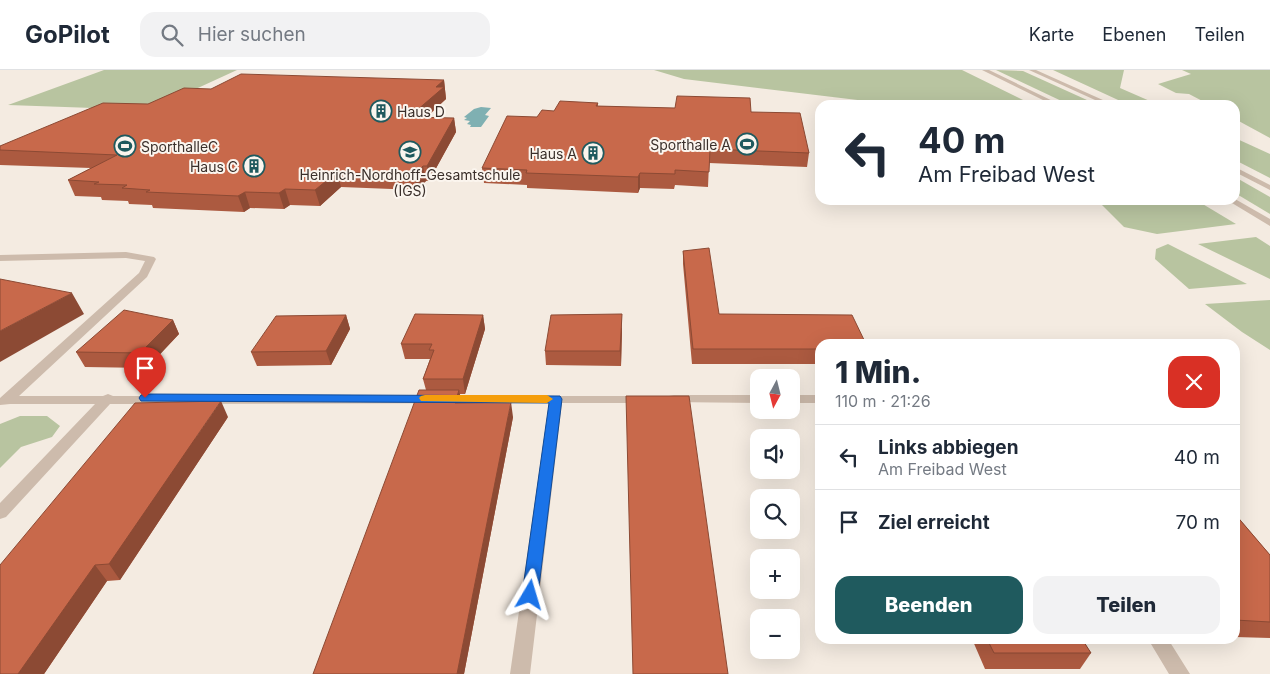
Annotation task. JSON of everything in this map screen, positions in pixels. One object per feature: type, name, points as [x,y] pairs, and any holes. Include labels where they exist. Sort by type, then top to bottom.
[{"type":"street","points":[[985,70],[1048,100]]},
{"type":"street","points":[[1032,70],[1099,100]]},
{"type":"street","points":[[1240,172],[1270,188]]},
{"type":"street","points":[[1239,205],[1270,223]]},
{"type":"street","points":[[0,258],[126,256],[151,259],[143,274],[4,402]]},
{"type":"street","points":[[4,402],[108,398],[750,399]]},
{"type":"street","points":[[0,513],[108,398]]},
{"type":"street","points":[[520,674],[556,399]]},
{"type":"street","points":[[800,399],[815,399]]},
{"type":"street","points":[[1160,644],[1180,674]]},
{"type":"green space","points":[[104,70],[237,70],[150,110],[8,105]]},
{"type":"green space","points":[[654,70],[962,70],[1023,100],[858,100],[684,79]]},
{"type":"green space","points":[[996,70],[1023,71],[1087,100],[1059,100]]},
{"type":"green space","points":[[1053,70],[1124,70],[1120,88],[1148,100],[1118,100]]},
{"type":"green space","points":[[1182,70],[1270,70],[1270,138],[1240,122],[1240,100],[1200,100],[1189,94],[1176,93],[1158,84],[1191,74]]},
{"type":"green space","points":[[1240,140],[1270,154],[1270,178],[1240,163]]},
{"type":"green space","points":[[1240,180],[1270,197],[1270,214],[1240,196]]},
{"type":"green space","points":[[1102,205],[1204,205],[1236,224],[1157,234],[1124,227]]},
{"type":"green space","points":[[1256,237],[1270,246],[1270,279],[1198,244]]},
{"type":"green space","points":[[1168,244],[1247,284],[1189,289],[1155,259],[1156,249]]},
{"type":"green space","points":[[1270,300],[1270,350],[1205,304]]},
{"type":"green space","points":[[20,416],[47,416],[60,426],[52,437],[21,447],[0,468],[0,424]]},
{"type":"water","points":[[481,107],[491,108],[485,115],[489,116],[481,127],[470,127],[471,125],[467,124],[470,121],[464,120],[467,118],[464,117],[474,109]]},
{"type":"building","points":[[241,74],[444,80],[436,87],[444,87],[409,117],[454,118],[427,166],[423,166],[414,175],[337,172],[315,190],[285,189],[279,193],[245,192],[238,196],[146,192],[150,190],[122,188],[127,185],[94,184],[99,182],[68,180],[117,155],[0,150],[0,146],[103,103],[148,104],[184,88],[211,89]]},
{"type":"building","points":[[677,96],[750,98],[751,112],[800,113],[809,153],[710,149],[709,172],[675,170],[675,174],[640,173],[638,177],[526,173],[527,170],[482,168],[507,116],[537,117],[542,110],[554,111],[560,101],[598,103],[596,106],[675,108]]},
{"type":"building","points":[[709,248],[719,314],[852,315],[864,339],[815,339],[815,349],[693,349],[683,251]]},
{"type":"building","points":[[0,279],[72,293],[0,331]]},
{"type":"building","points":[[124,310],[173,320],[140,353],[76,352]]},
{"type":"building","points":[[415,314],[483,315],[463,379],[423,379],[434,350],[429,350],[432,344],[401,344]]},
{"type":"building","points":[[622,314],[620,351],[545,351],[551,315]]},
{"type":"building","points":[[346,315],[326,351],[251,352],[276,316]]},
{"type":"building","points":[[419,390],[459,390],[455,403],[511,402],[457,674],[313,674]]},
{"type":"building","points":[[626,396],[689,396],[728,674],[633,674]]},
{"type":"building","points":[[221,401],[109,564],[95,565],[18,674],[0,674],[0,565],[135,403]]},
{"type":"building","points":[[1240,520],[1270,555],[1270,622],[1240,620]]},
{"type":"building","points":[[990,644],[1085,644],[1091,653],[994,653]]},
{"type":"slow traffic","points":[[425,398],[547,399]]},
{"type":"place","name":"Haus D","points":[[381,111]]},
{"type":"place","name":"Sporthalle A","points":[[747,144]]},
{"type":"place","name":"SporthalleC","points":[[125,146]]},
{"type":"place","name":"Heinrich-Nordhoff-Gesamtschule (IGS)","points":[[410,152]]},
{"type":"place","name":"Haus A","points":[[593,153]]},
{"type":"place","name":"Haus C","points":[[254,166]]},
{"type":"route","points":[[145,398],[556,399],[530,595]]}]
